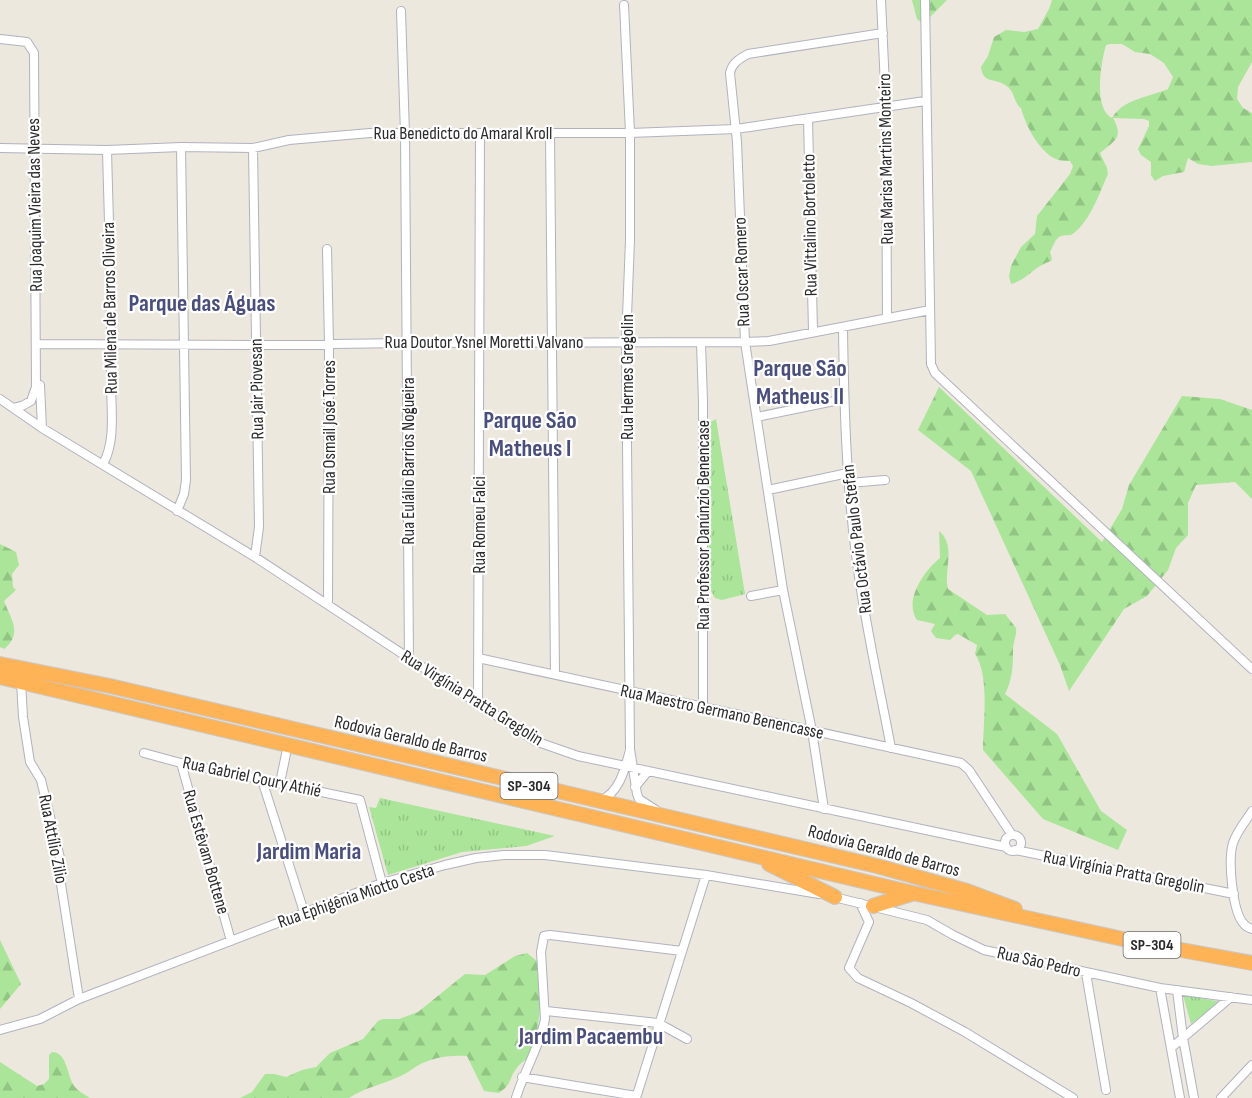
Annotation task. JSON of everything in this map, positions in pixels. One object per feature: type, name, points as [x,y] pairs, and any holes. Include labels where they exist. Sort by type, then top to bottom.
[{"type":"highway","name":"Rodovia Geraldo de Barros","points":[[0,664],[110,686],[918,876],[982,896],[1053,924]]},
{"type":"highway","name":"Rodovia Geraldo de Barros","points":[[0,677],[914,893],[1053,924],[1252,963]]},
{"type":"highway","points":[[168,718],[216,736],[286,754],[363,771],[398,771]]},
{"type":"highway","points":[[748,853],[835,897]]},
{"type":"highway","points":[[866,904],[914,893]]},
{"type":"street","name":"Rua Marisa Martins Monteiro","points":[[881,0],[886,108],[887,318]]},
{"type":"street","points":[[925,0],[931,364],[934,373],[1252,669]]},
{"type":"street","name":"Rua Hermes Gregolin","points":[[624,6],[630,133],[630,240],[626,342],[629,767],[635,787]]},
{"type":"street","name":"Rua Eulálio Barrios Nogueira","points":[[401,11],[405,134],[409,660]]},
{"type":"street","name":"Rua Oscar Romero","points":[[824,809],[812,731],[783,590],[745,342],[736,129],[730,73],[734,64],[741,58],[764,51],[883,33]]},
{"type":"street","name":"Rua Joaquim Vieira das Neves","points":[[0,39],[27,42],[34,52],[36,390],[31,401],[12,408]]},
{"type":"street","name":"Rua Benedicto do Amaral Kroll","points":[[0,147],[107,150],[181,147],[253,148],[289,140],[370,133],[630,133],[736,129],[925,101]]},
{"type":"street","name":"Rua Vittalino Bortoletto","points":[[807,119],[813,331]]},
{"type":"street","name":"Rua Romeu Falci","points":[[478,702],[480,133]]},
{"type":"street","points":[[550,133],[555,674]]},
{"type":"street","points":[[177,511],[184,494],[186,480],[182,345],[181,147]]},
{"type":"street","name":"Rua Jair Piovesan","points":[[253,148],[259,527],[255,557]]},
{"type":"street","name":"Rua Milena de Barros Oliveira","points":[[103,464],[110,447],[112,346],[107,150]]},
{"type":"street","name":"Rua Osmail José Torres","points":[[327,249],[328,604]]},
{"type":"street","name":"Rua Doutor Ysnel Moretti Valvano","points":[[36,345],[745,342],[769,341],[930,310]]},
{"type":"street","name":"Rua Octávio Paulo Stefan","points":[[843,327],[848,473],[856,557],[891,748]]},
{"type":"street","name":"Rua Professor Danúnzio Benencase","points":[[700,343],[703,402],[703,706]]},
{"type":"street","name":"Rua Joaquim Vieira das Neves","points":[[37,371],[40,383],[42,428]]},
{"type":"street","name":"Rua Virgínia Pratta Gregolin","points":[[0,399],[42,428],[255,557],[409,660],[478,702],[535,741],[547,746],[629,767],[1233,894]]},
{"type":"street","points":[[757,417],[844,399]]},
{"type":"street","points":[[768,490],[848,473]]},
{"type":"street","points":[[849,483],[885,480]]},
{"type":"street","points":[[751,596],[783,590]]},
{"type":"street","name":"Rua Maestro Germano Benencasse","points":[[478,658],[961,763],[966,766],[1012,835]]},
{"type":"street","name":"Rua Attílio Zilio","points":[[21,682],[22,717],[30,762],[41,780],[60,858],[79,999]]},
{"type":"street","name":"Rua Gabriel Coury Athié","points":[[144,753],[181,763],[360,800],[382,883]]},
{"type":"street","points":[[280,783],[286,754]]},
{"type":"street","name":"Rua Estêvam Bottene","points":[[181,763],[231,941]]},
{"type":"street","points":[[597,801],[609,795],[629,767]]},
{"type":"street","points":[[648,771],[635,787],[639,799],[647,806],[675,820]]},
{"type":"street","points":[[262,780],[304,912]]},
{"type":"street","points":[[1248,927],[1240,919],[1233,894],[1231,852],[1234,842],[1252,811]]},
{"type":"street","points":[[1012,835],[1020,841],[1019,848],[1011,849],[1005,841],[1012,835]]},
{"type":"street","name":"Rua Ephigênia Miotto Cesta","points":[[0,1030],[40,1019],[79,999],[382,883],[476,858],[524,854],[545,855],[706,875],[835,897]]},
{"type":"street","points":[[522,1077],[636,1097],[706,875]]},
{"type":"street","name":"Rua São Pedro","points":[[835,897],[927,920],[984,950],[1160,988],[1252,1000]]},
{"type":"street","points":[[866,904],[869,922],[849,968],[857,977],[965,1032],[1073,1098]]},
{"type":"street","points":[[516,1098],[522,1077],[543,1030],[546,1011],[540,952],[544,936],[682,951]]},
{"type":"street","points":[[1086,973],[1106,1090]]},
{"type":"street","points":[[1160,988],[1180,1098]]},
{"type":"street","points":[[1177,990],[1194,1098]]},
{"type":"street","points":[[1171,1048],[1231,996]]},
{"type":"street","points":[[546,1011],[658,1023],[687,1039]]},
{"type":"street","points":[[1221,1098],[1252,1065]]},
{"type":"green space","points":[[912,0],[947,0],[923,24],[917,19]]},
{"type":"green space","points":[[1052,0],[1252,0],[1252,62],[1238,87],[1237,99],[1243,108],[1252,113],[1252,162],[1211,166],[1198,164],[1188,158],[1184,172],[1163,176],[1155,181],[1151,175],[1151,162],[1141,155],[1138,149],[1149,126],[1149,121],[1113,118],[1118,134],[1114,141],[1100,153],[1108,174],[1090,213],[1074,233],[1057,239],[1050,252],[1051,261],[1011,284],[1009,276],[1011,266],[1021,247],[1035,234],[1037,216],[1070,174],[1073,166],[1070,161],[1058,160],[1044,150],[1029,129],[1011,90],[1000,82],[985,77],[981,67],[988,56],[994,37],[1006,30],[1024,32],[1038,29]],"holes":[[[1122,44],[1135,52],[1150,54],[1164,63],[1173,77],[1168,89],[1137,99],[1123,107],[1112,118],[1106,113],[1100,95],[1102,62],[1106,45]]]},
{"type":"green space","points":[[939,387],[1102,542],[1122,509],[1129,485],[1182,396],[1220,399],[1252,410],[1252,499],[1235,482],[1196,485],[1188,503],[1188,535],[1176,548],[1168,570],[1147,596],[1124,609],[1069,691],[1060,665],[971,471],[918,430]]},
{"type":"green space","points":[[716,419],[745,594],[722,600],[715,598],[708,585],[709,423]]},
{"type":"green space","points":[[939,531],[947,544],[948,589],[987,615],[1005,614],[1016,628],[1012,671],[1005,694],[1057,734],[1101,811],[1127,830],[1118,850],[1043,819],[983,750],[984,687],[980,663],[975,654],[977,645],[958,634],[950,640],[936,638],[931,631],[935,624],[917,620],[913,612],[914,595],[922,578],[940,558]]},
{"type":"green space","points":[[0,544],[16,552],[19,565],[12,574],[13,587],[16,590],[4,601],[14,626],[14,632],[13,638],[4,649],[0,647]]},
{"type":"green space","points":[[380,798],[555,836],[526,846],[462,852],[388,875],[369,807],[376,808]]},
{"type":"green space","points":[[0,940],[21,984],[0,1009]]},
{"type":"green space","points":[[527,953],[538,962],[541,1005],[537,1030],[531,1037],[534,1045],[528,1057],[499,1093],[484,1091],[467,1056],[454,1056],[429,1060],[402,1076],[349,1098],[240,1098],[252,1092],[265,1074],[286,1077],[316,1067],[330,1053],[363,1039],[378,1021],[399,1019],[418,1012],[465,974],[485,975],[515,956]]},
{"type":"green space","points":[[1183,995],[1221,1002],[1191,1024]]},
{"type":"green space","points":[[52,1052],[57,1053],[64,1060],[74,1086],[90,1098],[0,1098],[0,1062],[37,1086],[49,1079],[49,1055]]},
{"type":"district","name":"Parque das Águas","points":[[202,303]]},
{"type":"district","name":"Parque São Matheus II","points":[[800,382]]},
{"type":"district","name":"Parque São Matheus I","points":[[530,434]]},
{"type":"district","name":"Jardim Maria","points":[[309,851]]},
{"type":"district","name":"Jardim Pacaembu","points":[[591,1036]]}]
